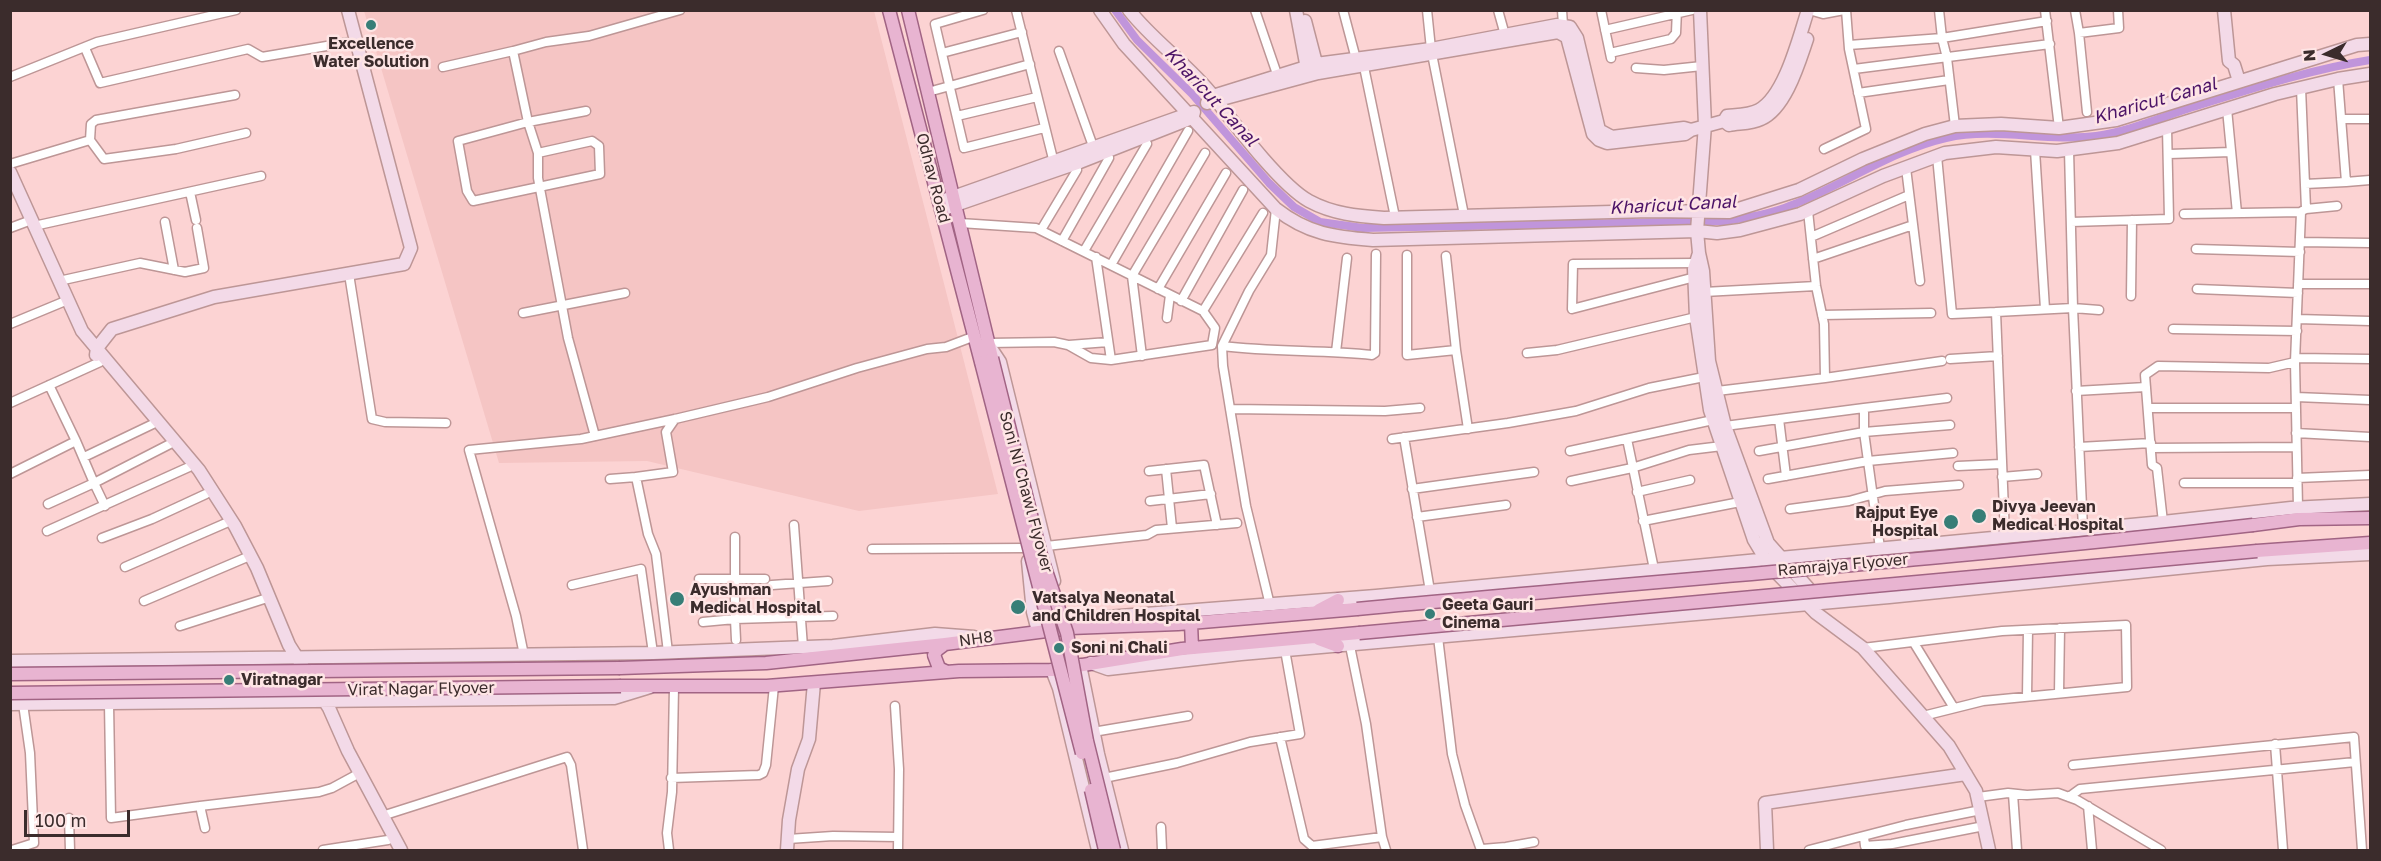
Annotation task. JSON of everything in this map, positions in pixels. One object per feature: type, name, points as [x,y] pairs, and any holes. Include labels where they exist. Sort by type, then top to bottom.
[{"type":"main road","name":"Odhav Road","points":[[889,10],[940,206],[980,342]]},
{"type":"main road","name":"Odhav Road","points":[[908,10],[960,224],[980,342]]},
{"type":"main road","name":"Soni Ni Chawl Flyover","points":[[980,342],[1042,559],[1067,633],[1087,741],[1114,850]]},
{"type":"main road","name":"Soni Ni Chawl Flyover","points":[[986,360],[1052,644],[1071,707],[1105,850]]},
{"type":"main road","name":"Ramrajya Flyover","points":[[1315,612],[1651,584],[2113,540],[2299,519],[2370,518]]},
{"type":"main road","name":"Ramrajya Flyover","points":[[1192,648],[2257,551],[2370,543]]},
{"type":"main road","points":[[2271,559],[2292,548]]},
{"type":"main road","points":[[1315,612],[1338,600]]},
{"type":"main road","name":"NH8","points":[[638,667],[766,663],[1070,628],[1191,623],[1292,609],[1315,612]]},
{"type":"main road","points":[[1191,623],[1192,648]]},
{"type":"main road","points":[[1315,637],[1344,646]]},
{"type":"main road","points":[[945,644],[934,655],[939,668],[947,672]]},
{"type":"main road","name":"NH8","points":[[651,687],[774,686],[947,672],[1052,670],[1192,648]]},
{"type":"main road","name":"Virat Nagar Flyover","points":[[10,674],[638,667]]},
{"type":"main road","name":"Virat Nagar Flyover","points":[[10,693],[651,687]]},
{"type":"street","points":[[10,77],[97,42],[236,10]]},
{"type":"street","points":[[10,403],[49,385],[98,356],[112,329],[214,297],[405,264],[411,248],[348,10]]},
{"type":"street","points":[[443,67],[546,42],[589,36],[680,10]]},
{"type":"street","points":[[983,10],[934,24],[964,148],[1044,128]]},
{"type":"street","points":[[1016,10],[1053,163]]},
{"type":"street","points":[[1100,10],[1125,44],[1202,107],[1306,200],[1326,209],[1352,216],[1395,217],[1650,210],[1729,212],[1799,190],[1863,159],[1925,134],[1955,126],[2001,124],[2059,128],[2116,120],[2357,45],[2370,44]]},
{"type":"street","points":[[1129,10],[1276,208],[1291,220],[1312,231],[1340,238],[1373,240],[1697,231],[1718,233],[1740,230],[1808,211],[1945,153],[1996,147],[2069,150],[2118,143],[2301,88],[2370,74]]},
{"type":"street","points":[[1255,10],[1278,77]]},
{"type":"street","points":[[1296,10],[1312,70]]},
{"type":"street","points":[[1303,10],[1312,70]]},
{"type":"street","points":[[1343,10],[1360,61],[1395,217]]},
{"type":"street","points":[[1427,10],[1431,51],[1464,215]]},
{"type":"street","points":[[1498,10],[1505,35]]},
{"type":"street","points":[[1562,10],[1560,28],[1567,37],[1593,134],[1599,140],[1607,143],[1685,134],[1690,130],[1724,121],[1729,125],[1763,119],[1778,105],[1799,62],[1812,11],[1823,14],[1845,10],[1849,45],[1866,129],[1824,149]]},
{"type":"street","points":[[1601,10],[1610,55],[1671,39],[1676,33],[1678,12]]},
{"type":"street","points":[[1605,30],[1692,10]]},
{"type":"street","points":[[1700,10],[1705,125],[1697,212],[1696,316],[1704,377],[1713,420],[1748,527],[1765,559],[1816,613],[1863,648],[1949,746],[1978,797],[1989,850]]},
{"type":"street","points":[[1939,10],[1955,126]]},
{"type":"street","points":[[2045,10],[2059,128]]},
{"type":"street","points":[[2075,10],[2086,112]]},
{"type":"street","points":[[2079,33],[2119,28],[2118,10]]},
{"type":"street","points":[[2224,10],[2229,61],[2234,65],[2239,81]]},
{"type":"street","points":[[2231,10],[2236,60],[2234,65]]},
{"type":"street","points":[[1849,45],[1942,38],[2046,21]]},
{"type":"street","points":[[955,202],[1278,77],[1560,28]]},
{"type":"street","points":[[1431,51],[1505,35],[1560,28]]},
{"type":"street","points":[[942,53],[1022,32]]},
{"type":"street","points":[[85,48],[100,83],[249,49],[262,57],[356,41]]},
{"type":"street","points":[[1854,69],[2050,44]]},
{"type":"street","points":[[513,51],[528,122],[538,153],[540,186],[568,338],[595,436]]},
{"type":"street","points":[[1059,51],[1094,149]]},
{"type":"street","points":[[928,92],[1030,64]]},
{"type":"street","points":[[1636,68],[1664,70],[1701,66]]},
{"type":"street","points":[[940,206],[1080,162],[1202,107],[1312,70]]},
{"type":"street","points":[[2338,79],[2346,182]]},
{"type":"street","points":[[1858,93],[1949,80]]},
{"type":"street","points":[[2298,507],[2296,360],[2300,242],[2305,184],[2301,88]]},
{"type":"street","points":[[235,95],[96,120],[91,124],[90,140],[104,159],[246,134]]},
{"type":"street","points":[[957,116],[1036,97]]},
{"type":"street","points":[[2227,109],[2237,213]]},
{"type":"street","points":[[538,153],[592,141],[599,146],[600,174],[473,201],[468,191],[458,141],[528,122],[586,111]]},
{"type":"street","points":[[2341,119],[2370,119]]},
{"type":"street","points":[[2071,222],[2169,219],[2167,128]]},
{"type":"street","points":[[1111,265],[1188,131]]},
{"type":"street","points":[[10,164],[90,140]]},
{"type":"street","points":[[1084,251],[1147,144]]},
{"type":"street","points":[[2035,150],[2045,309]]},
{"type":"street","points":[[2069,150],[2076,391],[2083,529]]},
{"type":"street","points":[[2169,154],[2231,152]]},
{"type":"street","points":[[1142,356],[1132,276],[1205,153]]},
{"type":"street","points":[[1937,156],[1952,314],[2073,308],[2099,310]]},
{"type":"street","points":[[1062,240],[1109,158]]},
{"type":"street","points":[[1906,168],[1920,281]]},
{"type":"street","points":[[1041,230],[1077,170]]},
{"type":"street","points":[[10,172],[78,335],[199,470],[235,526],[257,568],[294,658]]},
{"type":"street","points":[[1158,289],[1226,173]]},
{"type":"street","points":[[10,228],[261,176]]},
{"type":"street","points":[[2305,184],[2370,180]]},
{"type":"street","points":[[10,187],[59,281],[82,332],[98,356],[189,467],[226,522],[294,658],[323,702],[401,850]]},
{"type":"street","points":[[1181,301],[1244,190]]},
{"type":"street","points":[[59,281],[140,263],[185,272],[204,268],[190,192]]},
{"type":"street","points":[[1811,237],[1909,195]]},
{"type":"street","points":[[2184,214],[2304,210],[2337,206]]},
{"type":"street","points":[[1270,605],[1249,522],[1222,346],[1249,291],[1271,255],[1276,208]]},
{"type":"street","points":[[1808,211],[1816,286],[1822,315],[1825,378]]},
{"type":"street","points":[[1203,311],[1263,213]]},
{"type":"street","points":[[2131,296],[2132,220]]},
{"type":"street","points":[[165,222],[174,270]]},
{"type":"street","points":[[960,224],[1041,230],[1203,311],[1215,328],[1212,345],[1111,360],[1090,358],[1068,345]]},
{"type":"street","points":[[1813,259],[1913,225]]},
{"type":"street","points":[[2300,242],[2370,243]]},
{"type":"street","points":[[2196,249],[2300,252]]},
{"type":"street","points":[[1222,346],[1262,351],[1372,355],[1375,353],[1376,254]]},
{"type":"street","points":[[1407,255],[1407,355],[1456,351]]},
{"type":"street","points":[[1446,256],[1456,351],[1468,429]]},
{"type":"street","points":[[1096,257],[1111,360]]},
{"type":"street","points":[[1336,352],[1347,258]]},
{"type":"street","points":[[1695,277],[1572,309],[1573,264],[1697,258]]},
{"type":"street","points":[[1697,258],[1703,271],[1709,361],[1725,426],[1768,543],[1826,608],[1827,620]]},
{"type":"street","points":[[349,274],[372,419],[385,422],[446,423]]},
{"type":"street","points":[[2197,289],[2298,289],[2370,284]]},
{"type":"street","points":[[1704,292],[1816,286]]},
{"type":"street","points":[[523,314],[625,293]]},
{"type":"street","points":[[1167,318],[1170,295]]},
{"type":"street","points":[[10,324],[63,302]]},
{"type":"street","points":[[1996,312],[2005,536]]},
{"type":"street","points":[[1822,315],[1931,313]]},
{"type":"street","points":[[1527,353],[1557,350],[1696,316]]},
{"type":"street","points":[[2297,319],[2370,321]]},
{"type":"street","points":[[2173,328],[2297,331]]},
{"type":"street","points":[[980,342],[1000,362],[1046,546],[1070,628]]},
{"type":"street","points":[[980,342],[975,362],[1030,567],[1033,612],[1038,631]]},
{"type":"street","points":[[524,655],[516,616],[469,450],[580,439],[675,419],[768,397],[857,368],[927,349],[980,342],[1054,342],[1068,345],[1108,342]]},
{"type":"street","points":[[1716,391],[1946,360],[1998,356]]},
{"type":"street","points":[[2163,522],[2157,468],[2152,465],[2145,375],[2158,366],[2269,368],[2296,360],[2370,359]]},
{"type":"street","points":[[1392,439],[1576,411],[1649,388],[1704,377]]},
{"type":"street","points":[[49,385],[105,506]]},
{"type":"street","points":[[2076,391],[2146,387]]},
{"type":"street","points":[[2296,397],[2370,400]]},
{"type":"street","points":[[1725,426],[1947,398]]},
{"type":"street","points":[[1230,409],[1386,411],[1420,408]]},
{"type":"street","points":[[1863,408],[1864,432],[1880,548]]},
{"type":"street","points":[[2148,408],[2296,408]]},
{"type":"street","points":[[1779,418],[1786,476]]},
{"type":"street","points":[[610,479],[673,472],[666,432],[675,419]]},
{"type":"street","points":[[1570,451],[1713,420]]},
{"type":"street","points":[[84,457],[153,424]]},
{"type":"street","points":[[1759,451],[1864,432],[1950,425]]},
{"type":"street","points":[[2296,433],[2370,437]]},
{"type":"street","points":[[1404,437],[1430,591]]},
{"type":"street","points":[[1627,439],[1636,492],[1654,569]]},
{"type":"street","points":[[10,474],[76,441]]},
{"type":"street","points":[[48,504],[170,444]]},
{"type":"street","points":[[1571,481],[1632,468],[1689,450],[1722,446]]},
{"type":"street","points":[[2079,447],[2296,447]]},
{"type":"street","points":[[1768,479],[1868,461],[1953,453]]},
{"type":"street","points":[[1958,466],[2001,464]]},
{"type":"street","points":[[1149,471],[1204,465],[1216,525]]},
{"type":"street","points":[[47,531],[189,467]]},
{"type":"street","points":[[1166,469],[1172,528]]},
{"type":"street","points":[[1412,489],[1534,472]]},
{"type":"street","points":[[2002,477],[2037,474]]},
{"type":"street","points":[[2184,483],[2297,480],[2370,475]]},
{"type":"street","points":[[636,477],[648,534],[656,554],[668,652]]},
{"type":"street","points":[[1636,492],[1690,480]]},
{"type":"street","points":[[1790,509],[1885,491],[1959,485]]},
{"type":"street","points":[[102,538],[152,519],[207,494]]},
{"type":"street","points":[[1150,501],[1211,494]]},
{"type":"street","points":[[1643,520],[1740,502]]},
{"type":"street","points":[[1084,627],[1107,617],[1270,605],[1292,609],[1338,600],[1654,569],[2163,522],[2298,507],[2370,504]]},
{"type":"street","points":[[1417,517],[1506,505]]},
{"type":"street","points":[[125,567],[226,522]]},
{"type":"street","points":[[1046,546],[1147,535],[1156,530],[1172,528],[1237,524]]},
{"type":"street","points":[[794,525],[802,647]]},
{"type":"street","points":[[735,537],[736,640]]},
{"type":"street","points":[[872,549],[1025,548]]},
{"type":"street","points":[[1122,850],[1093,732],[1085,664],[1108,669],[1285,650],[1822,603],[2271,559],[2370,554]]},
{"type":"street","points":[[144,601],[245,558]]},
{"type":"street","points":[[572,585],[641,569],[653,653]]},
{"type":"street","points":[[699,579],[735,578],[798,583],[828,581]]},
{"type":"street","points":[[180,626],[264,599]]},
{"type":"street","points":[[703,622],[833,616]]},
{"type":"street","points":[[1863,648],[2002,631],[2126,625],[2127,687],[1983,700],[1923,716]]},
{"type":"street","points":[[2059,693],[2060,628]]},
{"type":"street","points":[[2027,696],[2028,630]]},
{"type":"street","points":[[10,661],[653,653],[833,646],[935,634],[984,638]]},
{"type":"street","points":[[1438,637],[1452,753],[1465,805],[1481,850],[1507,849],[1534,842]]},
{"type":"street","points":[[1914,643],[1954,708]]},
{"type":"street","points":[[1344,646],[1366,724],[1382,837],[1386,850]]},
{"type":"street","points":[[1104,778],[1177,763],[1250,742],[1300,734],[1285,650]]},
{"type":"street","points":[[637,653],[638,667]]},
{"type":"street","points":[[1052,670],[1059,688],[1098,850]]},
{"type":"street","points":[[814,683],[809,739],[798,768],[788,845],[833,836],[898,837]]},
{"type":"street","points":[[671,778],[763,773],[766,765],[774,686]]},
{"type":"street","points":[[12,850],[34,843],[30,753],[17,704],[614,698],[651,687]]},
{"type":"street","points":[[669,850],[667,833],[672,792],[674,687]]},
{"type":"street","points":[[323,702],[391,845],[323,850]]},
{"type":"street","points":[[109,704],[111,818],[319,792],[356,775]]},
{"type":"street","points":[[895,706],[899,770],[898,850]]},
{"type":"street","points":[[1093,732],[1188,716]]},
{"type":"street","points":[[1280,737],[1304,839],[1312,846],[1382,837]]},
{"type":"street","points":[[2073,765],[2354,737],[2362,850]]},
{"type":"street","points":[[2275,744],[2283,850]]},
{"type":"street","points":[[382,816],[567,757],[571,765],[583,850]]},
{"type":"street","points":[[2069,797],[2080,789],[2355,762]]},
{"type":"street","points":[[1767,850],[1765,803],[1966,774]]},
{"type":"street","points":[[1978,797],[2058,793],[2088,806],[2161,850]]},
{"type":"street","points":[[2013,794],[2017,850]]},
{"type":"street","points":[[200,806],[205,828]]},
{"type":"street","points":[[2088,806],[2092,850]]},
{"type":"street","points":[[1809,850],[1906,825],[1981,810]]},
{"type":"street","points":[[69,818],[70,850]]},
{"type":"street","points":[[2360,820],[2370,819]]},
{"type":"street","points":[[1864,837],[1865,846],[1892,844],[1984,826]]},
{"type":"street","points":[[1161,827],[1162,850]]},
{"type":"shaded area","points":[[364,11],[874,11],[998,494],[859,511],[647,461],[499,463]]},
{"type":"waterway","name":"Kharicut Canal","points":[[1115,10],[1137,40],[1192,94],[1269,183],[1294,207],[1320,222],[1363,228],[1726,221],[1784,208],[1887,159],[1946,138],[1983,134],[2058,137],[2107,134],[2278,81],[2370,60]]},
{"type":"place","name":"Excellence Water Solution","points":[[371,25]]},
{"type":"place","name":"Divya Jeevan Medical Hospital","points":[[1979,516]]},
{"type":"place","name":"Rajput Eye Hospital","points":[[1951,522]]},
{"type":"place","name":"Ayushman Medical Hospital","points":[[677,599]]},
{"type":"place","name":"Vatsalya Neonatal and Children Hospital","points":[[1018,607]]},
{"type":"place","name":"Geeta Gauri Cinema","points":[[1430,614]]},
{"type":"place","name":"Soni ni Chali","points":[[1059,648]]},
{"type":"place","name":"Viratnagar","points":[[229,680]]}]
